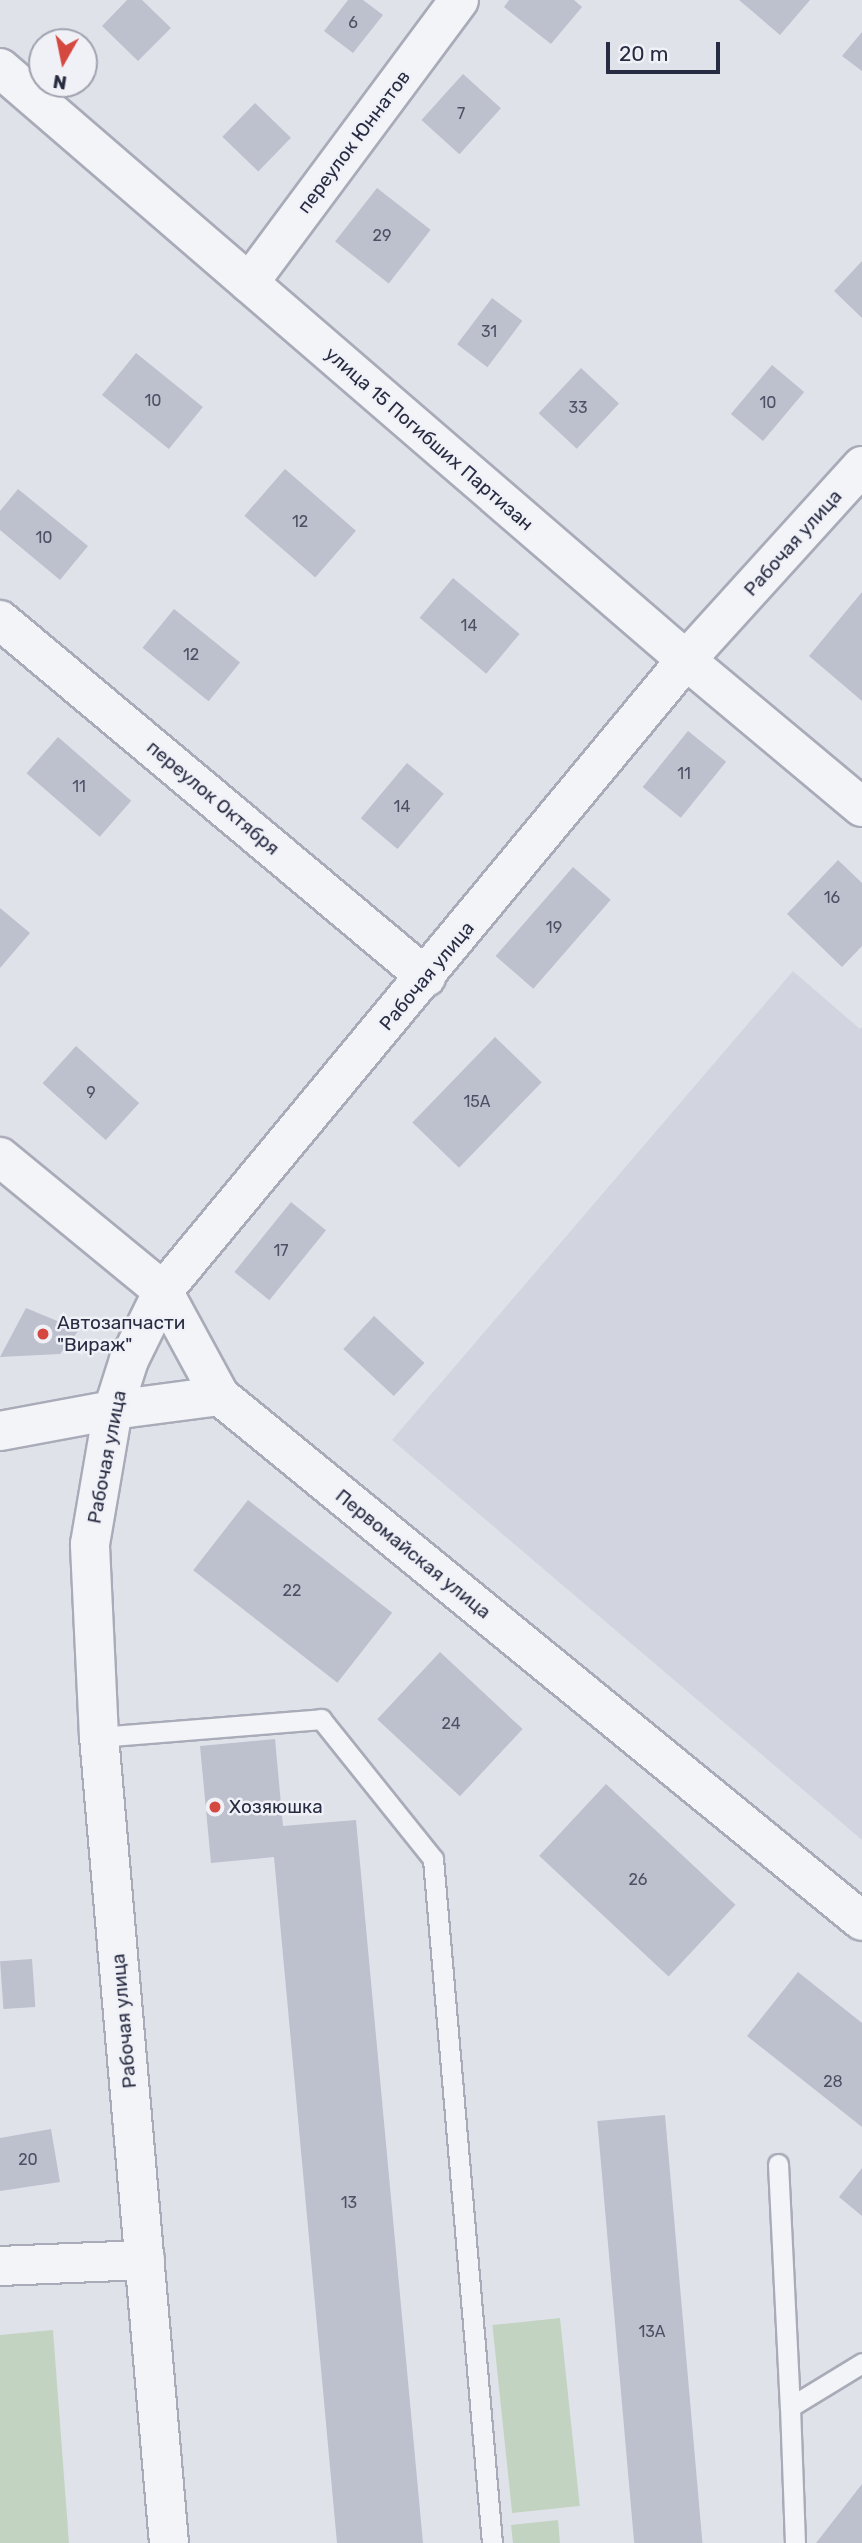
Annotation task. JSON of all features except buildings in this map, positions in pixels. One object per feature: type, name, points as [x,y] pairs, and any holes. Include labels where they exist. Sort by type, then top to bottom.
[{"type":"street","name":"переулок Юннатов","points":[[249,283],[459,0]]},
{"type":"street","name":"улица 15 Погибших Партизан","points":[[0,68],[686,660],[862,807]]},
{"type":"street","name":"Рабочая улица","points":[[169,2543],[99,1737],[90,1544],[113,1410],[129,1360],[163,1291],[426,977],[686,660],[862,466]]},
{"type":"street","name":"переулок Октября","points":[[0,620],[426,977]]},
{"type":"street","name":"Первомайская улица","points":[[0,1157],[163,1291],[220,1396],[862,1921]]},
{"type":"street","points":[[0,1431],[113,1410],[220,1396]]},
{"type":"street","points":[[0,2266],[145,2260]]},
{"type":"lane","points":[[99,1737],[321,1719],[433,1858],[492,2543]]},
{"type":"lane","points":[[778,2164],[795,2543]]},
{"type":"lane","points":[[790,2407],[862,2363]]},
{"type":"shaded area","points":[[793,971],[860,1029],[862,1027],[862,1840],[392,1440]]},
{"type":"green space","points":[[560,2318],[580,2506],[512,2513],[492,2325]]},
{"type":"green space","points":[[53,2330],[69,2543],[0,2543],[0,2335]]},
{"type":"green space","points":[[558,2520],[560,2543],[513,2543],[511,2525]]},
{"type":"place","name":"Автозапчасти \"Вираж\"","points":[[43,1334]]},
{"type":"place","name":"Хозяюшка","points":[[215,1807]]}]
